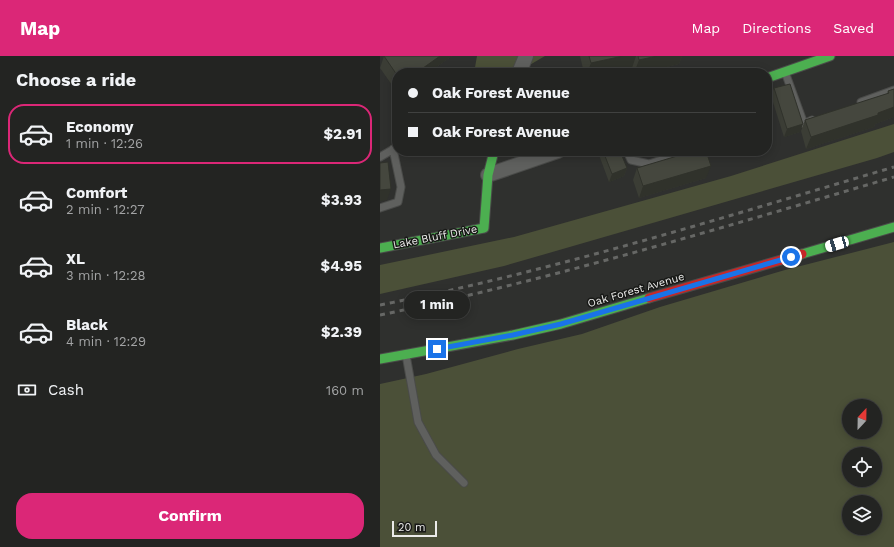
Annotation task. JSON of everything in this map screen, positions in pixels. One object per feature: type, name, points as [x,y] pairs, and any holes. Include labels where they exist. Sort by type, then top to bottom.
[{"type":"street","points":[[521,68],[526,56]]},
{"type":"street","points":[[772,76],[830,56]]},
{"type":"street","points":[[488,175],[493,156]]},
{"type":"street","points":[[488,175],[543,156]]},
{"type":"street","name":"Lake Bluff Drive","points":[[380,248],[484,228],[488,175]]},
{"type":"street","name":"Oak Forest Avenue","points":[[380,359],[513,335],[561,324],[894,227]]},
{"type":"lane","points":[[785,72],[804,124],[818,118]]},
{"type":"lane","points":[[852,106],[894,90]]},
{"type":"lane","points":[[380,157],[392,150]]},
{"type":"lane","points":[[380,208],[398,202],[401,187],[396,156]]},
{"type":"lane","points":[[629,156],[631,160],[649,164],[674,156]]},
{"type":"lane","points":[[406,354],[418,422],[436,455],[464,483]]},
{"type":"green space","points":[[477,56],[545,56],[525,68],[475,68]]},
{"type":"green space","points":[[894,124],[894,152],[877,158],[504,266],[380,294],[380,265],[514,237],[731,176]]},
{"type":"green space","points":[[894,242],[894,547],[380,547],[380,384],[426,374],[518,349],[582,334],[660,307],[785,270]]},
{"type":"building","points":[[384,56],[440,56],[423,68],[392,68]]},
{"type":"building","points":[[589,56],[623,56],[591,63]]},
{"type":"building","points":[[638,56],[657,56],[639,60]]},
{"type":"building","points":[[790,84],[803,124],[787,129],[774,88]]},
{"type":"building","points":[[894,89],[894,107],[878,113],[878,115],[811,137],[805,120],[889,93],[888,91]]},
{"type":"building","points":[[605,156],[622,156],[627,168],[612,174]]},
{"type":"building","points":[[677,156],[708,156],[711,166],[643,186],[637,168]]},
{"type":"building","points":[[388,162],[391,189],[380,190],[380,163]]},
{"type":"railway","points":[[380,305],[574,260],[703,224],[894,167]]},
{"type":"railway","points":[[380,315],[445,301],[574,269],[894,177]]},
{"type":"traffic: fast","points":[[772,76],[830,56]]},
{"type":"traffic: fast","points":[[380,248],[484,228],[488,175],[493,156]]},
{"type":"traffic: fast","points":[[802,254],[894,227]]},
{"type":"traffic: fast","points":[[380,359],[513,335],[561,324],[649,298]]},
{"type":"traffic: jam","points":[[649,298],[802,254]]},
{"type":"route","points":[[437,349],[513,335],[561,324],[791,257]]}]
